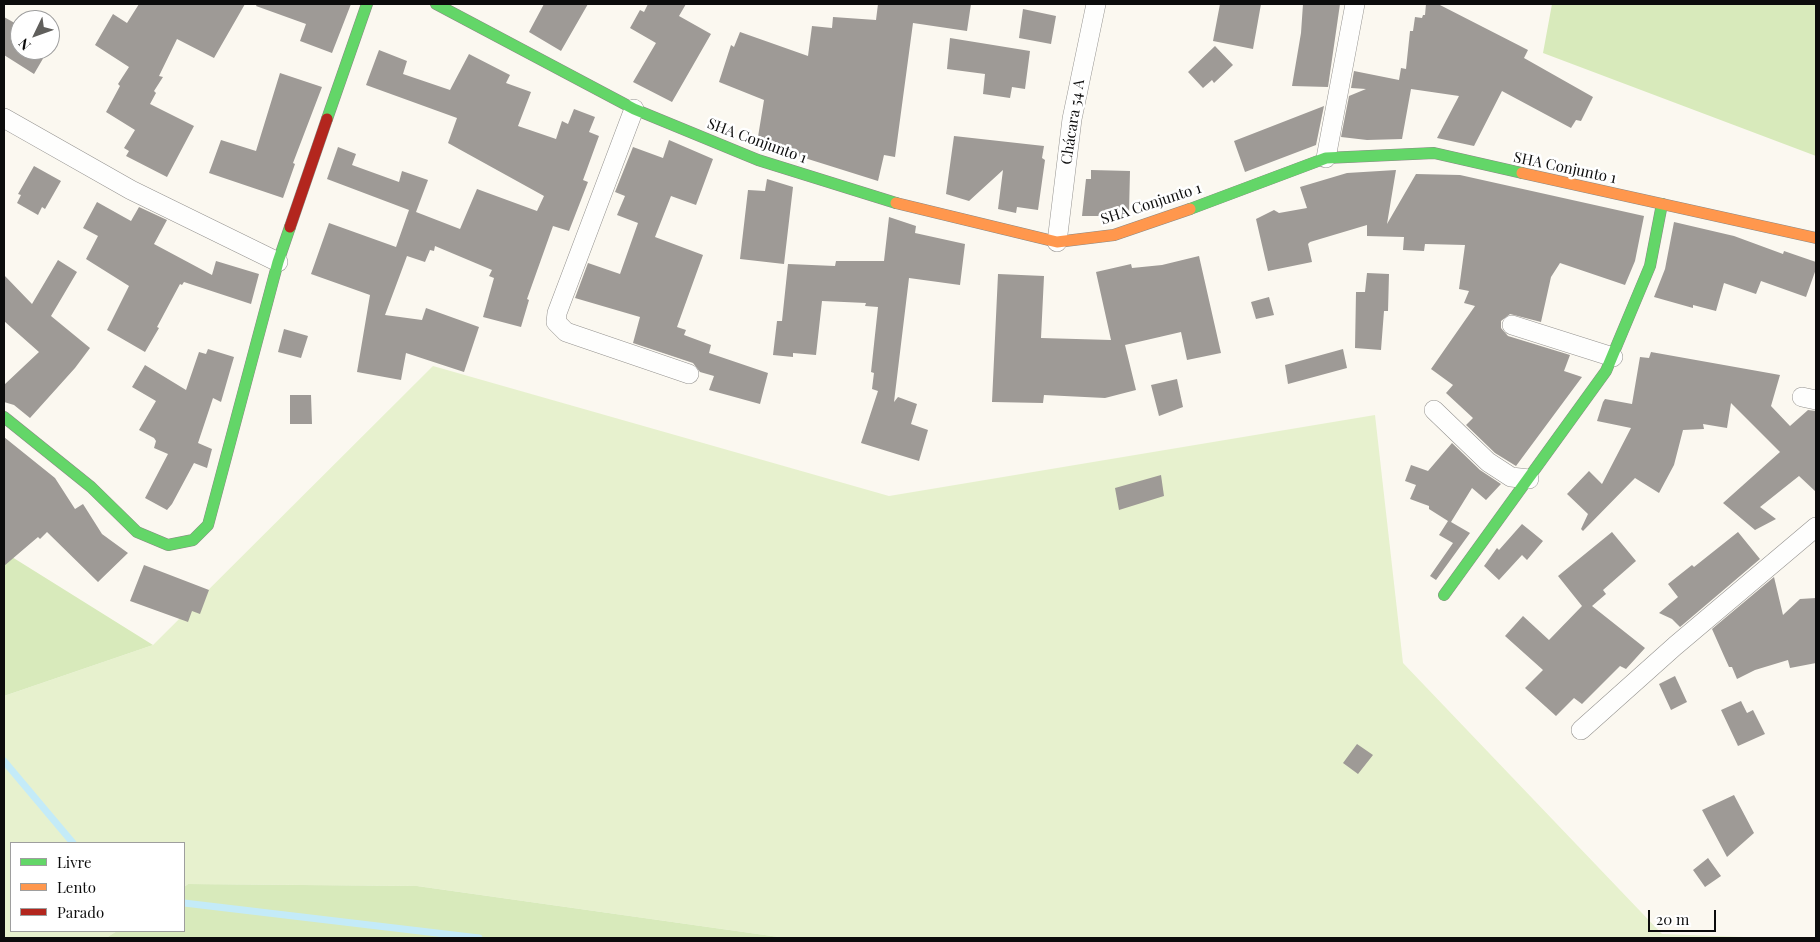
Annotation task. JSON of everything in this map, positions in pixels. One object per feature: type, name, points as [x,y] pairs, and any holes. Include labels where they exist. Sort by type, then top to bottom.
[{"type":"street","points":[[4,417],[91,487],[137,532],[168,545],[193,540],[208,526],[278,262],[368,4]]},
{"type":"street","name":"SHA Conjunto 1","points":[[436,4],[634,109],[758,160],[908,207],[1057,242],[1114,235],[1180,213],[1326,158],[1434,153],[1816,238]]},
{"type":"street","name":"Chácara 54 A","points":[[1057,242],[1072,119],[1096,4]]},
{"type":"street","points":[[1326,158],[1355,4]]},
{"type":"street","points":[[634,109],[557,313],[556,322],[566,332],[689,374]]},
{"type":"street","points":[[4,118],[131,190],[278,262]]},
{"type":"street","points":[[1444,595],[1606,371],[1650,266],[1662,204]]},
{"type":"street","points":[[1512,325],[1613,357]]},
{"type":"street","points":[[1434,410],[1488,462],[1511,477],[1529,479]]},
{"type":"street","points":[[1581,730],[1675,646],[1816,527]]},
{"type":"green space","points":[[1552,4],[1816,4],[1816,156],[1543,53]]},
{"type":"green space","points":[[433,366],[889,496],[1375,415],[1403,663],[1662,934],[1771,938],[786,938],[417,886],[188,884],[185,886],[185,842],[10,842],[10,932],[115,932],[106,938],[4,938],[4,696],[153,645]]},
{"type":"green space","points":[[4,552],[153,645],[4,696]]},
{"type":"green space","points":[[188,884],[417,886],[786,938],[106,938],[115,932],[185,932],[185,886]]},
{"type":"building","points":[[139,4],[245,4],[214,58],[177,39],[159,76],[163,77],[154,91],[156,93],[150,104],[194,126],[167,177],[126,156],[129,151],[124,148],[135,130],[106,112],[120,86],[118,84],[129,67],[95,45],[113,14],[127,23]]},
{"type":"building","points":[[257,4],[351,4],[332,53],[300,41],[306,24],[256,6]]},
{"type":"building","points":[[544,4],[588,4],[561,51],[529,32]]},
{"type":"building","points":[[648,4],[686,4],[679,16],[711,34],[672,102],[633,82],[656,43],[630,28],[640,10],[644,12]]},
{"type":"building","points":[[878,4],[971,4],[967,31],[913,23],[895,157],[884,155],[878,181],[757,143],[764,100],[719,82],[731,45],[734,47],[740,32],[808,56],[812,26],[832,28],[833,17],[876,20]]},
{"type":"building","points":[[1220,4],[1261,4],[1253,49],[1213,41]]},
{"type":"building","points":[[1303,4],[1340,4],[1328,87],[1292,86],[1301,33]]},
{"type":"building","points":[[1426,4],[1438,4],[1528,50],[1524,58],[1593,97],[1581,121],[1576,120],[1571,128],[1502,91],[1474,146],[1437,138],[1459,96],[1411,89],[1402,139],[1367,140],[1341,137],[1349,96],[1366,89],[1351,88],[1354,71],[1399,80],[1401,68],[1406,69],[1410,31],[1413,31],[1415,17],[1422,18],[1425,15]]},
{"type":"building","points":[[1023,9],[1056,16],[1051,44],[1019,38]]},
{"type":"building","points":[[4,17],[10,20],[10,59],[4,55]]},
{"type":"building","points":[[950,38],[1030,51],[1025,89],[1012,87],[1010,98],[983,94],[985,74],[947,69]]},
{"type":"building","points":[[1215,46],[1233,65],[1214,83],[1212,80],[1203,88],[1188,72]]},
{"type":"building","points":[[379,50],[407,61],[403,74],[450,90],[469,54],[510,75],[506,83],[531,92],[518,126],[556,139],[562,121],[568,124],[574,109],[595,117],[589,132],[599,136],[583,180],[588,182],[569,231],[553,226],[527,299],[529,300],[521,327],[483,317],[494,278],[489,276],[492,270],[435,246],[434,251],[430,250],[425,262],[407,256],[385,315],[422,320],[426,308],[479,327],[464,372],[406,353],[401,380],[357,372],[370,295],[311,274],[329,223],[396,247],[409,210],[327,179],[338,147],[356,154],[352,165],[399,182],[402,171],[428,180],[416,212],[460,229],[477,189],[537,211],[544,196],[448,143],[457,118],[366,85]]},
{"type":"building","points":[[12,60],[42,60],[34,74]]},
{"type":"building","points":[[280,73],[322,87],[293,163],[295,164],[283,198],[209,173],[221,140],[256,151]]},
{"type":"building","points":[[1324,106],[1316,145],[1245,172],[1234,141]]},
{"type":"building","points":[[954,136],[1044,146],[1042,158],[1045,160],[1038,210],[1017,207],[1016,213],[998,209],[1003,170],[969,201],[946,194]]},
{"type":"building","points":[[669,140],[713,159],[696,205],[671,196],[655,237],[703,255],[677,327],[686,330],[684,335],[711,345],[709,353],[768,373],[760,404],[709,390],[714,376],[700,372],[693,363],[633,343],[640,317],[575,298],[588,263],[620,274],[638,223],[617,215],[625,196],[615,192],[633,147],[663,158]]},
{"type":"building","points":[[34,166],[61,181],[45,209],[42,207],[38,215],[17,203],[21,195],[18,194]]},
{"type":"building","points":[[1091,170],[1130,171],[1129,213],[1120,216],[1082,216],[1086,179],[1091,179]]},
{"type":"building","points":[[1396,170],[1387,224],[1416,174],[1460,175],[1644,216],[1635,261],[1625,285],[1560,263],[1551,277],[1541,322],[1510,314],[1501,321],[1501,328],[1508,336],[1570,355],[1564,371],[1582,377],[1516,466],[1495,453],[1466,425],[1473,418],[1446,393],[1453,385],[1431,369],[1475,306],[1464,303],[1469,291],[1459,289],[1465,245],[1425,244],[1424,251],[1403,250],[1404,237],[1367,236],[1367,225],[1310,242],[1308,244],[1312,262],[1268,271],[1256,219],[1274,210],[1279,213],[1307,208],[1300,187],[1347,173]]},
{"type":"building","points":[[767,179],[793,187],[784,264],[740,259],[748,190],[765,191]]},
{"type":"building","points":[[97,202],[131,221],[139,207],[167,220],[154,244],[212,275],[216,261],[259,274],[251,304],[184,282],[182,285],[180,284],[145,352],[107,330],[129,286],[86,259],[98,236],[83,228]]},
{"type":"building","points":[[889,217],[916,226],[915,233],[965,244],[960,285],[909,278],[894,402],[898,397],[917,404],[911,424],[928,430],[919,461],[861,443],[878,391],[872,389],[874,373],[871,372],[878,307],[865,306],[866,303],[822,301],[816,355],[793,353],[793,357],[773,355],[777,321],[782,321],[788,264],[835,266],[836,261],[884,261]]},
{"type":"building","points":[[1674,222],[1734,236],[1783,254],[1784,251],[1816,262],[1816,269],[1806,297],[1761,281],[1756,294],[1724,283],[1716,311],[1693,305],[1693,308],[1654,297],[1665,269]]},
{"type":"building","points":[[1199,256],[1221,353],[1187,360],[1181,332],[1125,345],[1136,390],[1105,398],[1044,395],[1043,403],[992,402],[998,274],[1044,276],[1041,338],[1111,340],[1096,272],[1131,264],[1132,268],[1162,265]]},
{"type":"building","points":[[58,260],[77,272],[51,316],[90,348],[75,368],[30,418],[14,405],[4,402],[4,385],[39,352],[4,321],[4,275],[32,304]]},
{"type":"building","points":[[1367,273],[1389,274],[1388,311],[1384,311],[1381,350],[1355,348],[1356,292],[1365,292]]},
{"type":"building","points":[[1269,297],[1274,315],[1256,319],[1251,302]]},
{"type":"building","points":[[284,329],[308,336],[301,358],[278,352]]},
{"type":"building","points":[[208,349],[234,357],[221,402],[213,398],[198,443],[212,449],[207,468],[194,463],[167,510],[145,498],[168,454],[154,448],[156,441],[154,438],[139,430],[156,401],[132,387],[145,365],[186,390],[199,352],[206,354]]},
{"type":"building","points":[[1343,349],[1347,368],[1288,384],[1285,365]]},
{"type":"building","points":[[1651,352],[1780,375],[1771,406],[1790,426],[1808,410],[1816,411],[1816,492],[1799,476],[1760,507],[1776,519],[1755,530],[1723,503],[1780,452],[1731,403],[1727,428],[1703,424],[1704,429],[1683,430],[1674,465],[1659,493],[1635,478],[1583,531],[1581,529],[1588,514],[1567,494],[1589,471],[1602,484],[1631,428],[1597,421],[1603,402],[1605,399],[1632,404],[1640,357],[1649,358]]},
{"type":"building","points":[[1177,379],[1183,407],[1159,416],[1151,385]]},
{"type":"building","points":[[290,395],[311,395],[312,424],[290,424]]},
{"type":"building","points":[[4,437],[55,478],[75,509],[83,504],[102,534],[128,553],[98,582],[47,532],[40,539],[38,537],[4,566]]},
{"type":"building","points":[[1452,443],[1480,470],[1501,484],[1486,500],[1472,488],[1451,522],[1470,533],[1436,580],[1430,576],[1453,543],[1439,535],[1448,521],[1429,509],[1429,506],[1410,499],[1416,485],[1405,481],[1411,465],[1428,471]]},
{"type":"building","points":[[1161,475],[1164,496],[1119,510],[1115,488]]},
{"type":"building","points":[[1522,524],[1543,541],[1527,560],[1522,555],[1499,580],[1484,566],[1497,548],[1499,550]]},
{"type":"building","points":[[1612,532],[1636,561],[1603,590],[1606,594],[1592,606],[1645,648],[1626,669],[1620,666],[1582,704],[1574,698],[1556,716],[1525,688],[1543,670],[1505,636],[1523,616],[1549,640],[1582,606],[1558,576]]},
{"type":"building","points":[[1738,532],[1760,559],[1680,627],[1672,619],[1659,613],[1678,597],[1668,584],[1692,565],[1694,567]]},
{"type":"building","points":[[144,565],[209,590],[200,614],[192,611],[188,622],[130,601]]},
{"type":"building","points":[[1774,577],[1783,615],[1800,599],[1816,598],[1816,663],[1790,668],[1788,660],[1755,670],[1737,679],[1732,667],[1729,667],[1712,629]]},
{"type":"building","points":[[1675,676],[1687,702],[1671,710],[1659,684]]},
{"type":"building","points":[[1741,701],[1747,713],[1753,710],[1765,734],[1738,746],[1721,710]]},
{"type":"building","points":[[1357,744],[1373,755],[1358,774],[1343,763]]},
{"type":"building","points":[[1734,795],[1754,833],[1727,857],[1702,810]]},
{"type":"building","points":[[1708,858],[1721,876],[1705,887],[1693,870]]},
{"type":"waterway","points":[[4,761],[72,842]]},
{"type":"waterway","points":[[185,903],[479,938]]},
{"type":"traffic: fast","points":[[327,119],[367,4]]},
{"type":"traffic: fast","points":[[436,4],[634,109],[758,160],[896,203]]},
{"type":"traffic: fast","points":[[1190,209],[1326,158],[1434,153],[1522,173]]},
{"type":"traffic: fast","points":[[1444,595],[1606,371],[1650,266],[1662,204]]},
{"type":"traffic: fast","points":[[4,417],[91,487],[137,532],[168,545],[193,540],[208,525],[278,262],[290,227]]},
{"type":"traffic: slow","points":[[1522,173],[1816,238]]},
{"type":"traffic: slow","points":[[896,203],[1057,242],[1114,235],[1190,209]]},
{"type":"traffic: jam","points":[[290,227],[327,119]]}]
